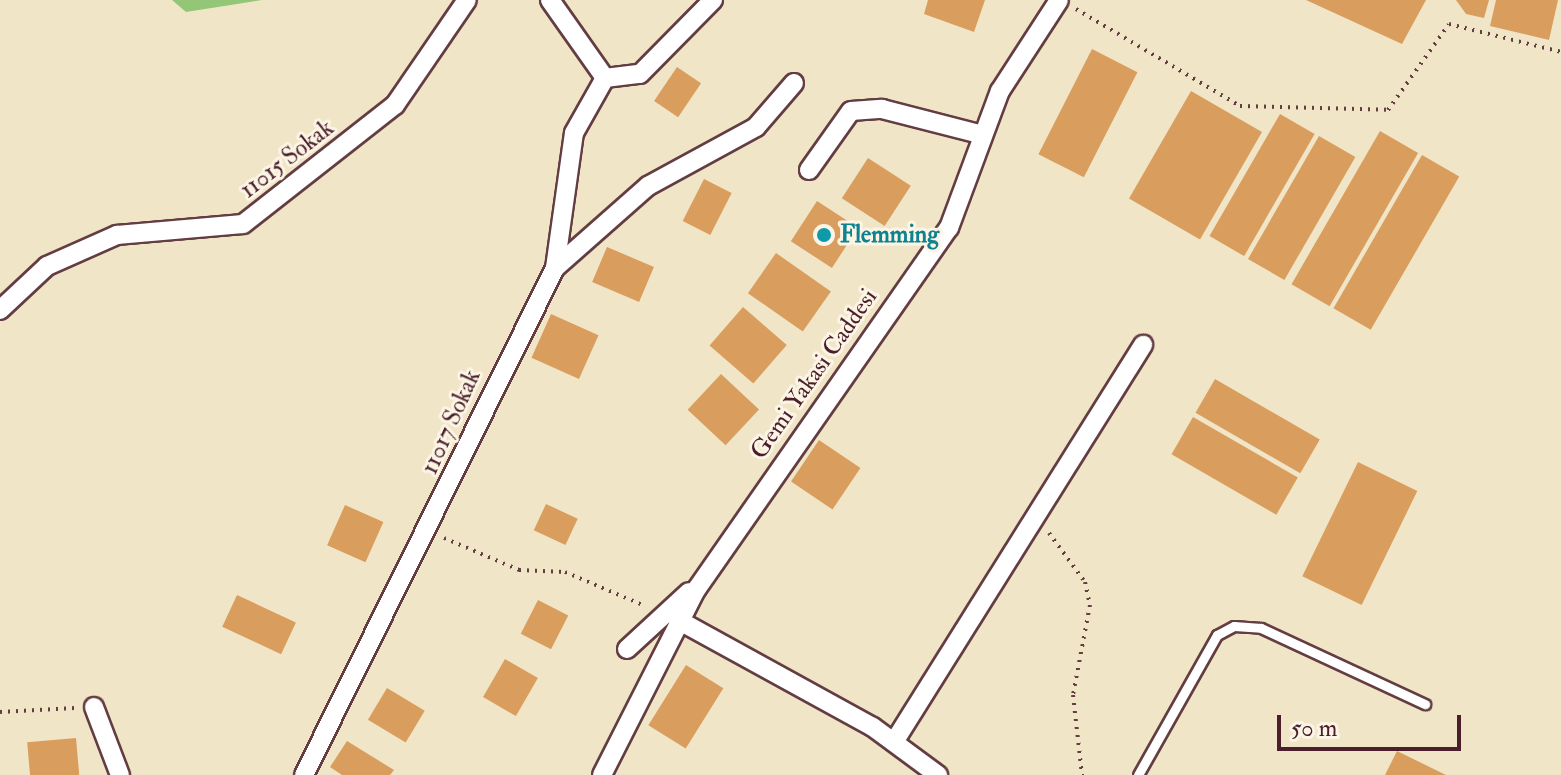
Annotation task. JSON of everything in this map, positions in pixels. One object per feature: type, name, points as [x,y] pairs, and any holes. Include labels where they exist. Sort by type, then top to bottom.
[{"type":"street","name":"11015 Sokak","points":[[0,310],[47,266],[117,235],[243,224],[395,105],[467,0]]},
{"type":"street","points":[[550,0],[605,78],[640,74],[713,0]]},
{"type":"street","name":"Gemi Yakasi Caddesi","points":[[602,775],[671,617],[696,590],[949,228],[1000,91],[1060,0]]},
{"type":"street","name":"11017 Sokak","points":[[304,775],[430,533],[480,408],[555,268],[574,133],[605,78]]},
{"type":"street","points":[[555,268],[648,186],[756,127],[794,83]]},
{"type":"street","points":[[809,170],[851,111],[882,109],[983,135]]},
{"type":"street","points":[[894,742],[1143,345]]},
{"type":"street","points":[[627,649],[671,617],[894,742],[938,775]]},
{"type":"street","points":[[94,707],[120,775]]},
{"type":"lane","points":[[1138,775],[1217,635],[1234,626],[1261,628],[1425,704]]},
{"type":"path","points":[[1060,0],[1240,106],[1388,110],[1449,24],[1561,52]]},
{"type":"path","points":[[1036,516],[1089,594],[1073,695],[1082,775]]},
{"type":"path","points":[[430,533],[519,570],[565,572],[671,617]]},
{"type":"path","points":[[0,712],[94,707]]},
{"type":"green space","points":[[172,0],[262,0],[186,12]]},
{"type":"building","points":[[928,0],[985,0],[974,32],[924,14]]},
{"type":"building","points":[[1306,0],[1426,0],[1402,44]]},
{"type":"building","points":[[1456,0],[1489,0],[1484,18],[1466,14]]},
{"type":"building","points":[[1496,0],[1558,0],[1549,40],[1490,26]]},
{"type":"building","points":[[1092,49],[1137,72],[1084,177],[1038,154]]},
{"type":"building","points":[[677,67],[701,83],[678,117],[654,101]]},
{"type":"building","points":[[1191,91],[1262,132],[1200,239],[1129,198]]},
{"type":"building","points":[[1280,114],[1315,134],[1244,256],[1210,236]]},
{"type":"building","points":[[1380,131],[1418,153],[1330,306],[1292,284]]},
{"type":"building","points":[[1319,136],[1355,157],[1284,280],[1248,259]]},
{"type":"building","points":[[1422,155],[1459,176],[1371,330],[1334,308]]},
{"type":"building","points":[[868,158],[911,186],[885,226],[842,198]]},
{"type":"building","points":[[704,179],[732,193],[710,235],[683,221]]},
{"type":"building","name":"Flemming","points":[[817,201],[858,228],[832,268],[791,241]]},
{"type":"building","points":[[607,247],[654,267],[639,302],[592,282]]},
{"type":"building","points":[[776,253],[831,291],[803,332],[748,293]]},
{"type":"building","points":[[743,307],[787,345],[753,384],[710,345]]},
{"type":"building","points":[[551,314],[599,335],[579,379],[531,358]]},
{"type":"building","points":[[721,374],[759,409],[726,445],[688,410]]},
{"type":"building","points":[[1215,379],[1320,440],[1300,473],[1196,413]]},
{"type":"building","points":[[1193,417],[1298,478],[1276,515],[1172,454]]},
{"type":"building","points":[[819,440],[860,468],[832,509],[791,481]]},
{"type":"building","points":[[1358,462],[1417,491],[1362,605],[1302,576]]},
{"type":"building","points":[[546,504],[578,519],[565,545],[534,530]]},
{"type":"building","points":[[345,505],[383,522],[365,562],[327,545]]},
{"type":"building","points":[[237,595],[296,622],[281,654],[222,627]]},
{"type":"building","points":[[538,600],[568,615],[551,649],[521,634]]},
{"type":"building","points":[[505,659],[538,678],[516,716],[483,697]]},
{"type":"building","points":[[686,665],[723,688],[686,749],[648,725]]},
{"type":"building","points":[[387,688],[425,711],[406,742],[368,720]]},
{"type":"building","points":[[76,738],[79,775],[30,775],[27,742]]},
{"type":"building","points":[[347,741],[394,770],[390,775],[342,775],[330,767]]},
{"type":"building","points":[[1397,751],[1446,775],[1385,775]]},
{"type":"place","name":"Flemming","points":[[824,235]]}]
